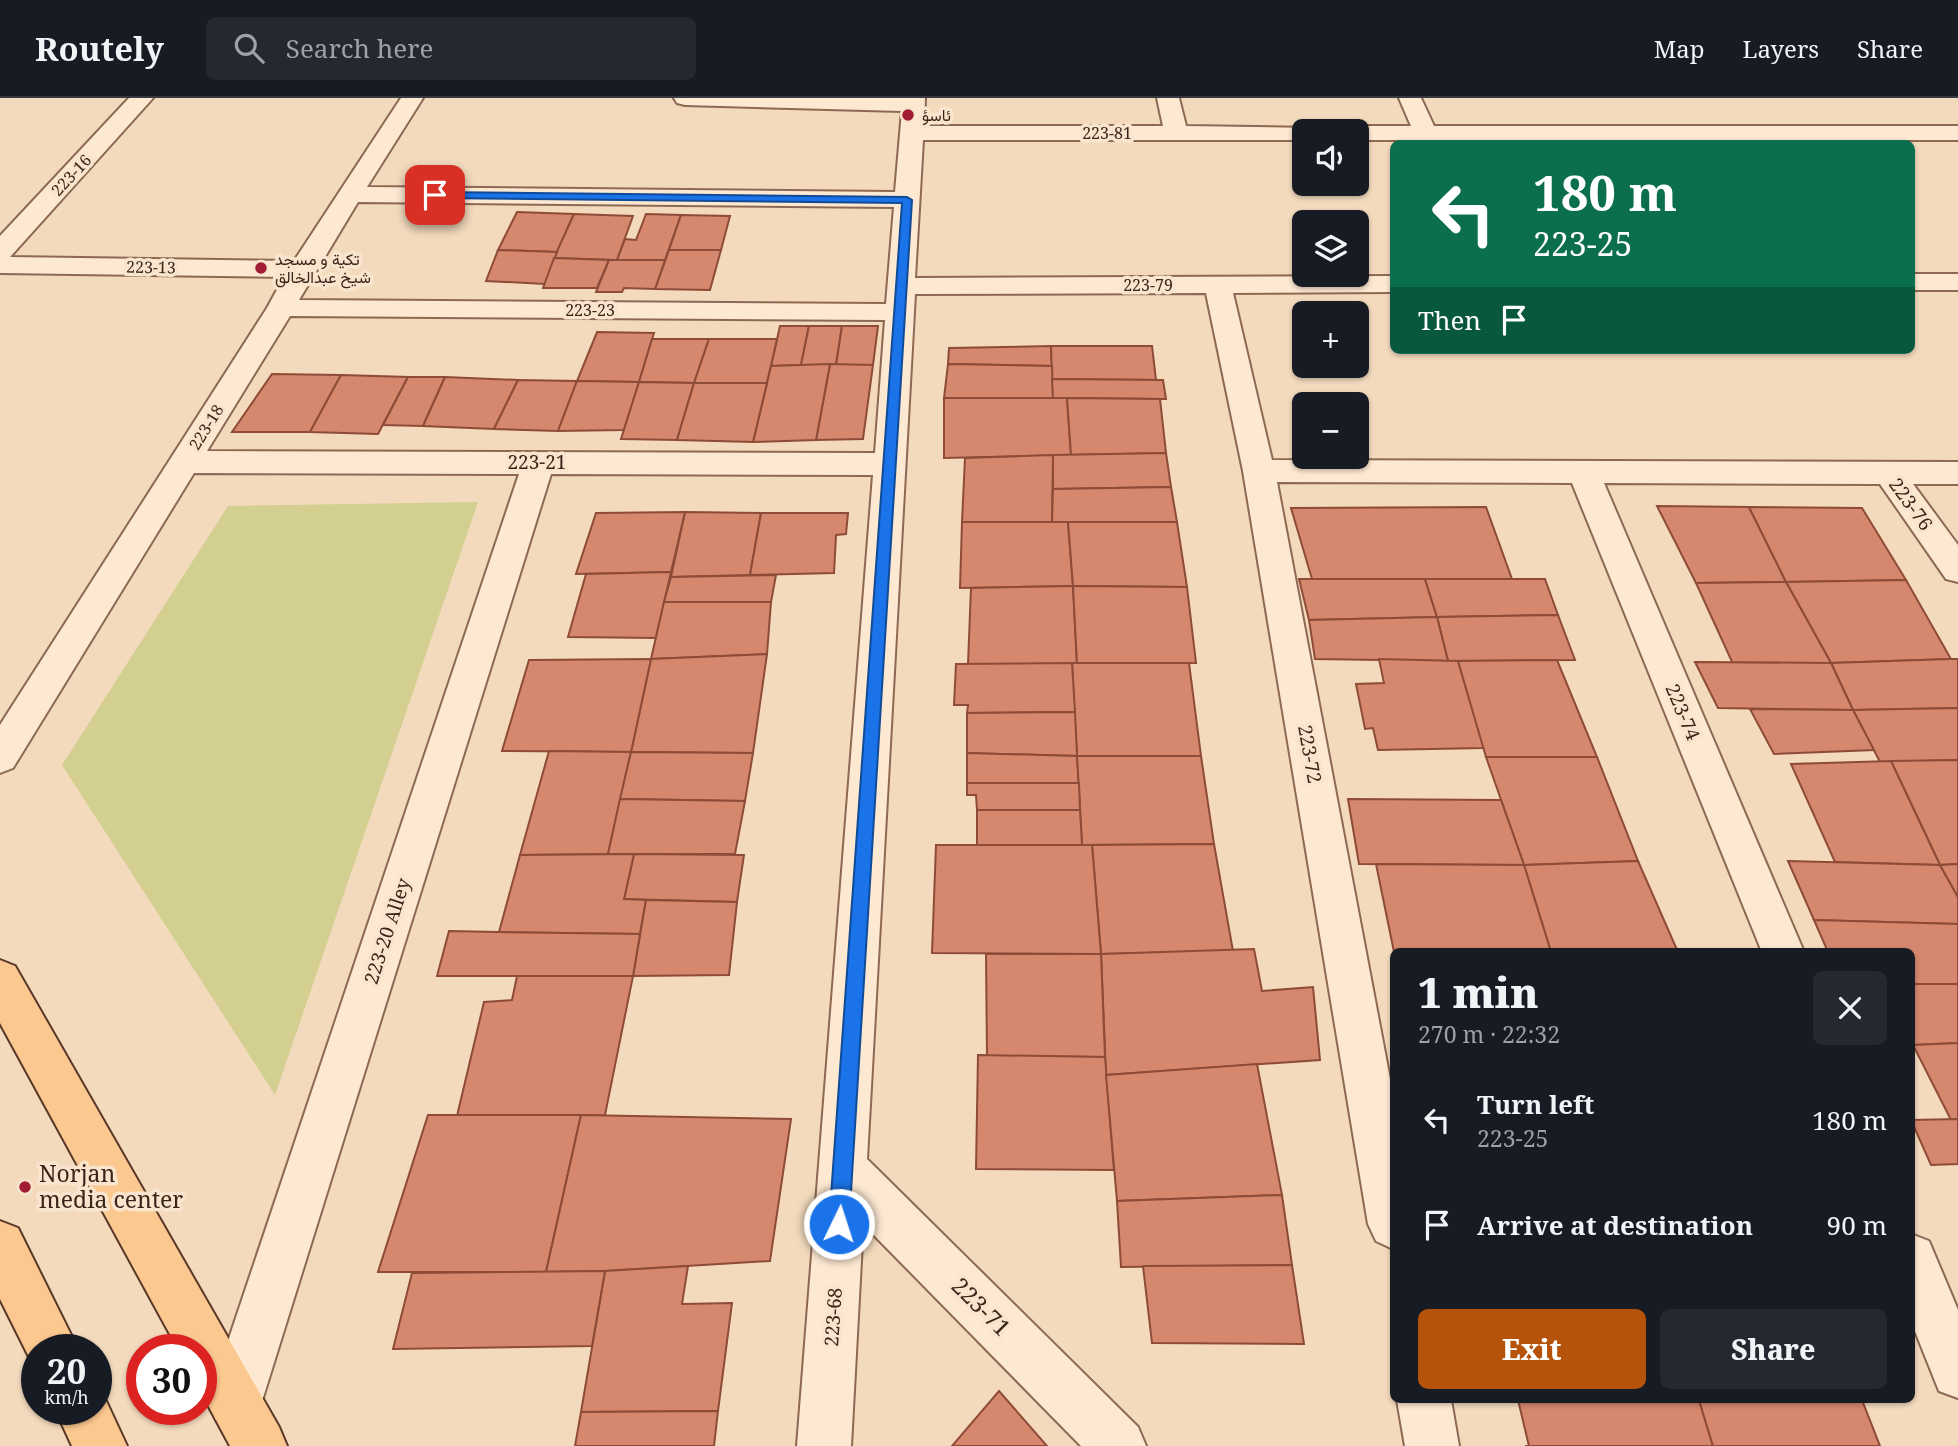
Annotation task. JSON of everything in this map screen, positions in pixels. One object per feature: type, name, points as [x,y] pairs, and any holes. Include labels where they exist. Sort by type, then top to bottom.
[{"type":"main road","points":[[0,980],[260,1446]]},
{"type":"main road","points":[[0,1246],[44,1334]]},
{"type":"main road","points":[[90,1425],[100,1446]]},
{"type":"street","name":"223-16","points":[[0,252],[142,98]]},
{"type":"street","name":"223-18","points":[[0,757],[281,308],[302,269],[412,98]]},
{"type":"street","name":"223-81","points":[[685,98],[913,112],[1176,133],[1292,133]]},
{"type":"street","points":[[1168,98],[1176,133]]},
{"type":"street","points":[[1410,98],[1426,133]]},
{"type":"street","name":"223-68","points":[[824,1446],[913,112]]},
{"type":"street","points":[[1369,133],[1666,138],[1958,133]]},
{"type":"street","points":[[352,194],[907,200]]},
{"type":"street","name":"223-13","points":[[0,265],[302,269]]},
{"type":"street","points":[[1915,282],[1958,282]]},
{"type":"street","name":"223-79","points":[[902,299],[1218,285],[1390,284]]},
{"type":"street","name":"223-72","points":[[1218,285],[1259,471],[1390,1207]]},
{"type":"street","name":"223-23","points":[[281,308],[902,299]]},
{"type":"street","name":"223-21","points":[[184,462],[890,464]]},
{"type":"street","name":"223-20 Alley","points":[[235,1401],[539,462]]},
{"type":"street","points":[[1259,471],[1958,473]]},
{"type":"street","name":"223-76","points":[[1888,472],[1958,570]]},
{"type":"street","name":"223-74","points":[[1584,473],[1781,948]]},
{"type":"street","name":"223-71","points":[[842,1168],[1119,1446]]},
{"type":"street","points":[[1915,1269],[1958,1372]]},
{"type":"street","points":[[1425,1403],[1432,1446]]},
{"type":"shaded area","points":[[478,502],[275,1095],[62,765],[228,506]]},
{"type":"building","points":[[517,212],[574,214],[557,252],[498,250]]},
{"type":"building","points":[[574,214],[633,216],[617,260],[554,258]]},
{"type":"building","points":[[646,214],[681,215],[665,260],[617,260],[625,239],[636,240]]},
{"type":"building","points":[[681,215],[730,216],[721,250],[669,250]]},
{"type":"building","points":[[498,250],[557,252],[545,284],[486,281]]},
{"type":"building","points":[[669,250],[721,250],[710,290],[655,289]]},
{"type":"building","points":[[554,258],[609,260],[597,288],[543,288]]},
{"type":"building","points":[[609,260],[665,260],[655,289],[624,288],[622,292],[596,292]]},
{"type":"building","points":[[780,326],[809,326],[801,365],[771,366]]},
{"type":"building","points":[[809,326],[842,326],[836,365],[801,365]]},
{"type":"building","points":[[842,326],[878,326],[873,365],[836,365]]},
{"type":"building","points":[[597,332],[654,333],[639,382],[577,381]]},
{"type":"building","points":[[652,339],[709,339],[694,383],[639,382]]},
{"type":"building","points":[[709,339],[777,339],[767,383],[694,383]]},
{"type":"building","points":[[1051,346],[1052,366],[948,364],[949,348]]},
{"type":"building","points":[[1051,346],[1152,346],[1156,380],[1052,379]]},
{"type":"building","points":[[830,364],[873,365],[863,439],[816,440]]},
{"type":"building","points":[[830,364],[816,440],[753,442],[771,366]]},
{"type":"building","points":[[948,364],[1052,366],[1053,398],[944,398]]},
{"type":"building","points":[[272,374],[341,375],[310,432],[232,432]]},
{"type":"building","points":[[341,375],[408,377],[378,434],[310,432]]},
{"type":"building","points":[[408,377],[445,377],[423,426],[383,425]]},
{"type":"building","points":[[445,377],[518,380],[494,429],[423,426]]},
{"type":"building","points":[[1052,379],[1163,380],[1166,399],[1053,398]]},
{"type":"building","points":[[518,380],[577,381],[558,431],[494,429]]},
{"type":"building","points":[[577,381],[639,382],[624,430],[558,431]]},
{"type":"building","points":[[639,382],[694,383],[677,440],[621,439]]},
{"type":"building","points":[[694,383],[767,383],[753,442],[677,440]]},
{"type":"building","points":[[944,398],[1067,398],[1071,455],[944,458]]},
{"type":"building","points":[[1067,398],[1160,399],[1166,453],[1071,455]]},
{"type":"building","points":[[1166,453],[1171,487],[1053,489],[1053,455]]},
{"type":"building","points":[[1053,455],[1052,522],[962,522],[965,458]]},
{"type":"building","points":[[1171,487],[1177,522],[1052,522],[1053,489]]},
{"type":"building","points":[[1657,506],[1749,507],[1786,582],[1696,583]]},
{"type":"building","points":[[1486,507],[1512,579],[1312,579],[1291,508]]},
{"type":"building","points":[[1749,507],[1862,508],[1906,580],[1786,582]]},
{"type":"building","points":[[685,512],[761,513],[750,575],[671,577]]},
{"type":"building","points":[[685,512],[671,572],[576,574],[596,513]]},
{"type":"building","points":[[761,513],[848,513],[846,534],[836,535],[834,573],[750,575]]},
{"type":"building","points":[[962,522],[1068,522],[1073,586],[960,588]]},
{"type":"building","points":[[1068,522],[1177,522],[1187,587],[1073,586]]},
{"type":"building","points":[[671,572],[656,638],[568,637],[586,574]]},
{"type":"building","points":[[776,575],[771,602],[664,602],[671,577]]},
{"type":"building","points":[[1299,579],[1425,579],[1437,617],[1309,620]]},
{"type":"building","points":[[1425,579],[1545,579],[1558,615],[1437,617]]},
{"type":"building","points":[[1906,580],[1951,659],[1831,663],[1786,582]]},
{"type":"building","points":[[1786,582],[1831,663],[1733,664],[1696,583]]},
{"type":"building","points":[[1073,586],[1077,664],[968,664],[971,588]]},
{"type":"building","points":[[1073,586],[1187,587],[1196,663],[1077,664]]},
{"type":"building","points":[[664,602],[771,602],[767,654],[651,659]]},
{"type":"building","points":[[1558,615],[1575,660],[1448,661],[1437,617]]},
{"type":"building","points":[[1437,617],[1448,661],[1315,659],[1309,620]]},
{"type":"building","points":[[767,654],[753,753],[631,752],[651,659]]},
{"type":"building","points":[[651,659],[631,752],[502,751],[529,660]]},
{"type":"building","points":[[1379,659],[1458,661],[1484,748],[1378,750],[1373,728],[1365,729],[1356,684],[1384,683]]},
{"type":"building","points":[[1958,659],[1958,708],[1853,710],[1831,663]]},
{"type":"building","points":[[1557,660],[1597,757],[1486,757],[1458,661]]},
{"type":"building","points":[[1695,662],[1831,663],[1853,710],[1718,708]]},
{"type":"building","points":[[1072,663],[1189,663],[1201,756],[1077,756]]},
{"type":"building","points":[[1072,663],[1075,712],[967,713],[968,705],[954,705],[956,664]]},
{"type":"building","points":[[1958,708],[1958,760],[1880,762],[1853,710]]},
{"type":"building","points":[[1750,709],[1853,710],[1874,750],[1774,754]]},
{"type":"building","points":[[1075,712],[1077,756],[967,753],[967,713]]},
{"type":"building","points":[[549,751],[631,752],[608,854],[520,855]]},
{"type":"building","points":[[631,752],[753,753],[745,801],[620,799]]},
{"type":"building","points":[[967,753],[1077,756],[1079,783],[967,783]]},
{"type":"building","points":[[1077,756],[1201,756],[1214,844],[1082,845]]},
{"type":"building","points":[[1486,757],[1597,757],[1638,861],[1524,865]]},
{"type":"building","points":[[1958,760],[1958,864],[1940,865],[1891,761]]},
{"type":"building","points":[[1891,761],[1940,865],[1835,862],[1791,764]]},
{"type":"building","points":[[967,783],[1079,783],[1080,810],[977,810],[976,795],[967,795]]},
{"type":"building","points":[[620,799],[745,801],[735,854],[608,854]]},
{"type":"building","points":[[1348,799],[1501,800],[1524,865],[1359,864]]},
{"type":"building","points":[[977,810],[1080,810],[1082,845],[977,845]]},
{"type":"building","points":[[1214,844],[1233,951],[1101,954],[1092,845]]},
{"type":"building","points":[[936,845],[1092,845],[1101,954],[932,953]]},
{"type":"building","points":[[634,854],[744,855],[737,902],[624,899]]},
{"type":"building","points":[[634,854],[624,899],[646,900],[640,934],[499,932],[520,855]]},
{"type":"building","points":[[1638,861],[1676,948],[1550,948],[1524,865]]},
{"type":"building","points":[[1788,861],[1940,865],[1958,897],[1958,924],[1814,920]]},
{"type":"building","points":[[1376,864],[1524,865],[1550,948],[1393,948]]},
{"type":"building","points":[[1958,864],[1958,897],[1940,865]]},
{"type":"building","points":[[646,900],[737,902],[729,975],[633,976]]},
{"type":"building","points":[[1814,920],[1958,924],[1958,984],[1915,984],[1915,948],[1826,948]]},
{"type":"building","points":[[449,931],[640,934],[633,976],[437,976]]},
{"type":"building","points":[[1254,949],[1262,991],[1313,987],[1320,1060],[1106,1075],[1101,954]]},
{"type":"building","points":[[986,954],[1101,954],[1105,1057],[987,1056]]},
{"type":"building","points":[[517,976],[633,976],[605,1115],[457,1116],[484,1002],[512,1000]]},
{"type":"building","points":[[1915,984],[1958,984],[1958,1043],[1915,1045]]},
{"type":"building","points":[[1958,1043],[1958,1119],[1951,1120],[1915,1045]]},
{"type":"building","points":[[978,1055],[1105,1057],[1114,1170],[976,1169]]},
{"type":"building","points":[[1257,1064],[1282,1195],[1117,1201],[1106,1075]]},
{"type":"building","points":[[428,1115],[581,1115],[546,1272],[378,1272]]},
{"type":"building","points":[[581,1115],[791,1119],[770,1261],[546,1272]]},
{"type":"building","points":[[1958,1119],[1958,1164],[1931,1165],[1915,1129],[1915,1120]]},
{"type":"building","points":[[1282,1195],[1292,1265],[1121,1267],[1117,1201]]},
{"type":"building","points":[[1292,1265],[1304,1344],[1152,1343],[1143,1266]]},
{"type":"building","points":[[688,1266],[682,1304],[732,1303],[718,1411],[581,1412],[605,1271]]},
{"type":"building","points":[[605,1271],[592,1346],[393,1349],[412,1273]]},
{"type":"building","points":[[999,1391],[1047,1446],[952,1446]]},
{"type":"building","points":[[1519,1403],[1700,1403],[1713,1446],[1529,1446]]},
{"type":"building","points":[[1700,1403],[1863,1403],[1880,1446],[1713,1446]]},
{"type":"building","points":[[718,1411],[714,1446],[575,1446],[581,1412]]},
{"type":"place","name":"ئاسؤ","points":[[908,115]]},
{"type":"place","name":"تكية و مسجد شيخ عبدالخالق","points":[[261,268]]},
{"type":"place","name":"Norjan media center","points":[[25,1187]]},
{"type":"route","points":[[435,195],[907,200],[839,1224]]}]
